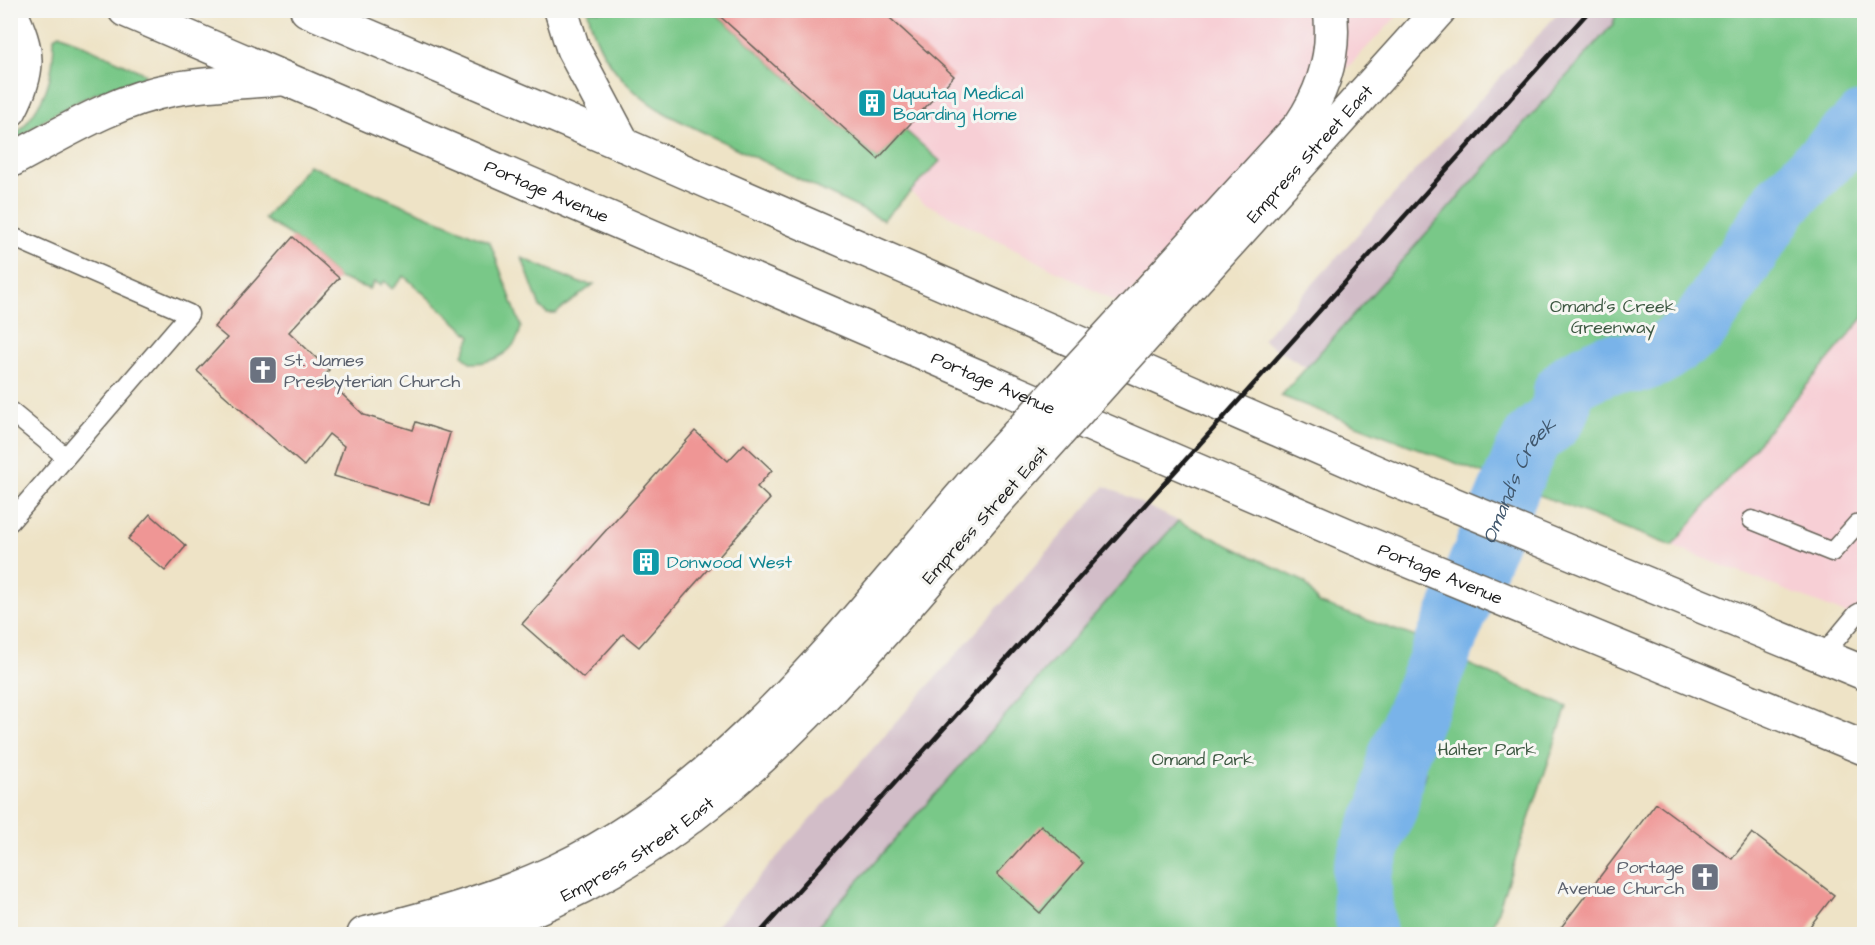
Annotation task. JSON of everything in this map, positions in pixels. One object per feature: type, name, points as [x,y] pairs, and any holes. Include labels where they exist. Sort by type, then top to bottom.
[{"type":"main road","name":"Portage Avenue","points":[[125,10],[1354,538],[1864,748]]},
{"type":"main road","points":[[307,10],[624,145],[1387,477],[1602,568],[1864,673]]},
{"type":"main road","points":[[561,10],[573,49],[624,145]]},
{"type":"main road","name":"Empress Street East","points":[[1169,290],[1300,126],[1316,99],[1326,72],[1332,45],[1330,10]]},
{"type":"main road","name":"Empress Street East","points":[[364,934],[425,919],[558,870],[620,835],[720,763],[762,724],[984,493],[1169,290],[1439,10]]},
{"type":"main road","points":[[10,11],[21,35],[26,55],[26,73],[10,110]]},
{"type":"main road","points":[[10,161],[86,120],[140,98],[174,89],[282,79]]},
{"type":"main road","name":"Empress Street East","points":[[464,934],[540,907],[570,893],[659,840],[712,802],[795,728],[984,493]]},
{"type":"lane","points":[[10,236],[189,314],[10,522]]},
{"type":"lane","points":[[10,411],[66,456]]},
{"type":"lane","points":[[1752,520],[1832,552],[1857,524],[1864,527]]},
{"type":"lane","points":[[1822,656],[1857,614],[1864,610]]},
{"type":"shaded area","points":[[707,11],[1402,11],[1120,304],[921,201]]},
{"type":"shaded area","points":[[1560,11],[1692,11],[1344,391],[1262,340]]},
{"type":"shaded area","points":[[1864,317],[1864,621],[1672,546]]},
{"type":"shaded area","points":[[1105,486],[1178,521],[811,934],[709,934]]},
{"type":"green space","points":[[588,11],[713,11],[878,159],[905,130],[940,161],[883,220],[672,117],[642,98],[607,59],[592,28]]},
{"type":"green space","name":"Omand's Creek Greenway","points":[[1617,11],[1864,11],[1864,317],[1672,546],[1281,396],[1613,24]]},
{"type":"green space","points":[[59,34],[146,74],[143,78],[78,101],[20,137],[17,134],[35,112],[46,90],[52,66],[54,37]]},
{"type":"green space","points":[[309,165],[490,242],[521,326],[519,335],[510,349],[489,361],[471,363],[463,355],[471,336],[404,276],[392,289],[384,281],[380,285],[374,282],[369,289],[339,278],[293,237],[264,219]]},
{"type":"green space","points":[[522,258],[580,283],[594,284],[556,313],[547,313],[540,307]]},
{"type":"green space","name":"Omand Park","points":[[1178,521],[1305,582],[1318,603],[1433,643],[1415,696],[1383,750],[1375,796],[1375,816],[1360,843],[1346,882],[1347,934],[811,934]]},
{"type":"green space","name":"Halter Park","points":[[1452,657],[1567,707],[1490,934],[1386,934],[1378,901],[1379,868],[1392,841],[1406,822],[1426,773],[1413,762]]},
{"type":"building","name":"Uquutaq Medical Boarding Home","points":[[713,10],[881,10],[954,76],[878,159]]},
{"type":"building","name":"St. James Presbyterian Church","points":[[293,237],[339,278],[289,332],[329,370],[323,376],[364,415],[413,430],[416,422],[450,433],[429,504],[334,476],[344,446],[329,434],[304,466],[197,371],[227,338],[214,327]]},
{"type":"building","name":"Donwood West","points":[[695,431],[728,461],[744,444],[772,470],[757,487],[770,499],[639,647],[623,634],[583,678],[522,624]]},
{"type":"building","points":[[150,514],[186,546],[165,571],[128,539]]},
{"type":"building","name":"Portage Avenue Church","points":[[1656,803],[1732,859],[1752,833],[1834,895],[1804,934],[1556,934]]},
{"type":"building","points":[[1041,825],[1083,863],[1040,913],[997,874]]},
{"type":"waterway","name":"Omand's Creek","points":[[1367,934],[1362,897],[1362,873],[1376,832],[1388,807],[1397,758],[1532,439],[1552,422],[1561,408],[1563,391],[1574,380],[1607,364],[1639,363],[1658,356],[1698,329],[1782,202],[1864,121]]},
{"type":"railway","points":[[759,934],[1590,10]]},
{"type":"place","name":"Uquutaq Medical Boarding Home","points":[[872,103]]},
{"type":"place","name":"St. James Presbyterian Church","points":[[263,370]]},
{"type":"place","name":"Donwood West","points":[[646,562]]},
{"type":"place","name":"Portage Avenue Church","points":[[1705,877]]}]
